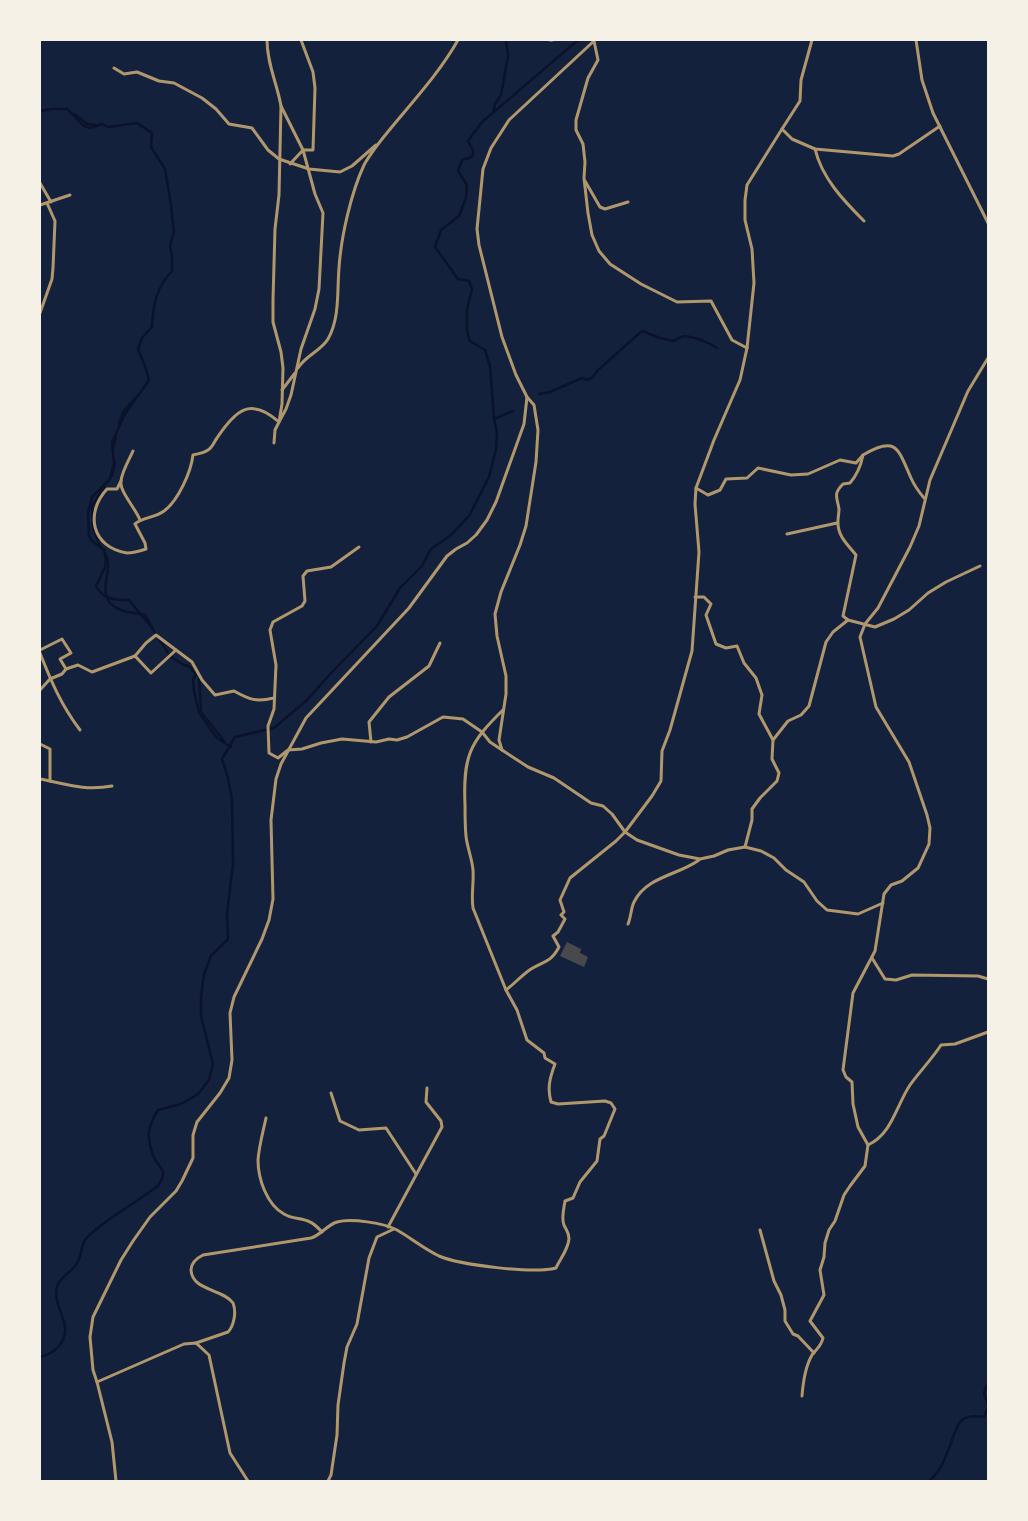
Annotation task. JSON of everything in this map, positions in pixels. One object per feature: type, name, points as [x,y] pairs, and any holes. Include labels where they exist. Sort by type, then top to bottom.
[{"type":"street","points":[[267,40],[268,64],[279,94],[281,106],[279,195],[275,228],[273,300],[273,322],[283,368],[282,404],[279,422]]},
{"type":"street","points":[[290,164],[304,150],[313,150],[316,88],[313,72],[301,40]]},
{"type":"street","points":[[282,390],[308,356],[321,347],[328,338],[336,314],[339,267],[353,197],[364,165],[458,40]]},
{"type":"street","points":[[594,40],[598,60],[588,78],[576,120],[576,130],[584,144],[584,178],[592,235],[599,252],[610,264],[641,284],[677,302],[711,301],[732,340],[747,348]]},
{"type":"street","points":[[502,750],[499,740],[506,676],[497,636],[495,614],[501,592],[526,526],[538,444],[534,405],[527,397],[516,375],[502,337],[479,244],[477,229],[483,169],[491,148],[509,120],[594,40]]},
{"type":"street","points":[[506,990],[531,969],[554,957],[559,947],[553,936],[558,932],[564,919],[561,915],[564,912],[560,900],[570,878],[625,832],[661,781],[662,751],[670,730],[692,651],[699,552],[695,504],[696,488],[740,380],[747,348],[754,284],[752,248],[745,220],[747,186],[800,101],[801,80],[812,40]]},
{"type":"street","points":[[916,40],[928,99],[988,223]]},
{"type":"street","points":[[114,68],[124,74],[137,72],[159,82],[174,83],[202,98],[216,109],[229,124],[252,128],[268,150],[279,159],[290,164],[309,169],[340,172],[352,166],[382,140]]},
{"type":"street","points":[[274,443],[274,430],[286,409],[291,395],[301,349],[315,309],[319,289],[323,213],[315,194],[304,150],[281,106]]},
{"type":"street","points":[[782,128],[792,139],[815,149],[893,156],[899,154],[940,126]]},
{"type":"street","points":[[815,149],[818,162],[839,196],[864,221]]},
{"type":"street","points":[[584,178],[600,207],[605,209],[628,202]]},
{"type":"street","points":[[40,182],[52,202]]},
{"type":"street","points":[[40,206],[70,195]]},
{"type":"street","points":[[40,313],[52,279],[53,268],[55,222],[47,203]]},
{"type":"street","points":[[802,1396],[804,1379],[812,1355],[822,1343],[823,1338],[810,1321],[824,1295],[820,1270],[824,1257],[825,1243],[844,1195],[865,1166],[868,1145],[858,1127],[853,1104],[852,1082],[846,1077],[843,1070],[853,993],[872,958],[878,936],[884,894],[891,885],[902,881],[918,868],[928,844],[930,828],[928,815],[909,762],[876,707],[860,638],[865,624],[878,608],[910,547],[919,526],[930,480],[968,391],[988,358]]},
{"type":"street","points":[[116,1481],[112,1442],[93,1370],[90,1337],[93,1317],[121,1260],[133,1241],[150,1217],[176,1191],[182,1182],[193,1158],[193,1135],[197,1122],[220,1093],[228,1078],[232,1060],[230,1014],[234,996],[262,938],[269,920],[273,899],[271,820],[276,779],[281,764],[306,718],[409,608],[447,556],[467,544],[487,520],[496,502],[524,424],[527,397]]},
{"type":"street","points":[[133,451],[117,489],[108,489],[96,503],[94,516],[94,528],[101,540],[111,547],[131,553],[146,549],[145,543],[135,524],[140,520],[154,517],[171,505],[191,470],[193,455],[209,450],[229,420],[242,410],[253,409],[266,411],[279,422]]},
{"type":"street","points":[[696,488],[708,496],[720,490],[726,479],[747,478],[758,468],[791,475],[808,474],[840,460],[856,463],[863,455],[875,448],[887,445],[897,449],[902,455],[912,480],[924,499]]},
{"type":"street","points":[[863,455],[860,468],[854,479],[850,483],[843,484],[837,490],[836,500],[839,510],[837,523],[842,538],[856,555],[843,616],[848,620],[875,627],[894,619],[946,582],[980,566]]},
{"type":"street","points":[[121,481],[122,490],[134,507],[140,520]]},
{"type":"street","points":[[787,534],[837,523]]},
{"type":"street","points":[[359,547],[331,567],[307,571],[303,576],[304,601],[302,606],[273,622],[270,630],[276,666],[274,708],[268,726],[269,753],[278,758],[288,750],[302,749],[342,739],[371,742],[390,739],[397,740],[408,737],[443,717],[463,719],[482,732],[490,742],[528,767],[554,778],[591,803],[603,806],[612,814],[625,832],[637,840],[700,859]]},
{"type":"street","points":[[695,597],[704,597],[711,604],[706,615],[716,644],[726,648],[737,646],[744,663],[756,678],[762,695],[759,714],[772,740],[772,759],[780,774],[752,810],[752,820],[745,848]]},
{"type":"street","points":[[772,740],[788,721],[801,714],[809,706],[820,671],[826,642],[833,632],[848,620]]},
{"type":"street","points":[[40,690],[50,679],[62,674],[66,669],[78,665],[92,672],[134,656],[156,635],[192,662],[202,680],[215,695],[234,691],[256,701],[274,698]]},
{"type":"street","points":[[66,669],[60,659],[71,653],[62,639],[40,651],[50,679],[66,711],[80,730]]},
{"type":"street","points":[[371,742],[369,722],[389,697],[429,666],[440,643]]},
{"type":"street","points":[[134,656],[151,673],[176,650]]},
{"type":"street","points":[[97,1382],[184,1344],[196,1343],[228,1332],[231,1329],[235,1315],[233,1303],[228,1298],[208,1288],[194,1278],[191,1271],[196,1259],[203,1255],[311,1238],[337,1222],[358,1221],[395,1229],[439,1256],[452,1260],[514,1269],[547,1270],[556,1268],[567,1248],[568,1231],[564,1226],[563,1219],[565,1201],[573,1198],[580,1182],[597,1161],[600,1139],[604,1136],[615,1109],[611,1103],[605,1101],[558,1104],[551,1102],[549,1094],[550,1080],[555,1064],[545,1058],[544,1053],[527,1040],[517,1010],[506,990],[473,908],[471,894],[474,882],[473,869],[466,835],[465,772],[467,758],[482,732],[503,710]]},
{"type":"street","points":[[40,744],[50,749],[50,780]]},
{"type":"street","points":[[40,779],[64,785],[96,789],[112,786]]},
{"type":"street","points":[[628,924],[634,902],[650,884],[691,866],[700,859],[728,850],[745,848],[760,851],[774,858],[786,870],[804,882],[817,901],[827,910],[858,914],[883,903]]},
{"type":"street","points":[[872,958],[885,979],[896,980],[912,975],[978,976],[988,979]]},
{"type":"street","points":[[868,1145],[873,1143],[891,1124],[905,1093],[941,1045],[955,1044],[988,1032]]},
{"type":"street","points":[[388,1227],[442,1127],[440,1121],[426,1102],[426,1088]]},
{"type":"street","points":[[331,1093],[340,1121],[358,1130],[386,1128],[416,1174]]},
{"type":"street","points":[[266,1118],[258,1162],[267,1198],[270,1203],[286,1216],[312,1222],[322,1232]]},
{"type":"street","points":[[328,1481],[331,1475],[337,1436],[338,1405],[344,1363],[348,1346],[357,1324],[370,1258],[378,1237],[395,1229]]},
{"type":"street","points":[[760,1230],[774,1281],[781,1295],[785,1310],[785,1321],[793,1334],[798,1336],[814,1353]]},
{"type":"street","points":[[196,1343],[209,1355],[230,1453],[248,1481]]},
{"type":"building","points":[[567,942],[581,949],[580,953],[588,957],[584,967],[560,956]]},
{"type":"waterway","points":[[493,113],[495,104],[501,95],[508,56],[506,40]]},
{"type":"waterway","points":[[40,1357],[55,1350],[64,1338],[64,1323],[56,1292],[59,1281],[78,1262],[85,1240],[102,1224],[158,1186],[161,1180],[163,1172],[155,1160],[149,1142],[150,1126],[158,1110],[181,1104],[198,1094],[209,1080],[213,1064],[201,1016],[201,997],[204,974],[211,956],[228,939],[227,914],[233,864],[232,799],[222,759],[235,737],[274,728],[307,700],[377,626],[400,588],[422,566],[431,549],[451,535],[469,516],[489,477],[496,449],[497,433],[494,419],[490,366],[485,350],[470,341],[467,331],[467,309],[472,289],[469,281],[458,279],[435,247],[441,230],[459,216],[466,198],[467,185],[458,171],[462,160],[473,155],[473,150],[468,141],[482,122],[578,40]]},
{"type":"waterway","points":[[40,111],[67,109],[84,126],[90,128],[102,124],[108,127],[137,123],[152,133],[151,147],[165,169],[174,232],[170,246],[172,271],[159,290],[153,311],[152,327],[142,338],[138,349],[149,380],[125,414],[112,442],[114,463],[110,479],[92,497],[88,513],[89,536],[92,541],[104,550],[106,559],[105,567],[96,586],[99,591],[106,597],[129,600],[152,628],[170,656],[190,667],[196,675],[193,679],[199,713],[217,738],[231,747]]},
{"type":"waterway","points":[[75,114],[87,124],[96,125]]},
{"type":"waterway","points":[[539,394],[550,392],[582,378],[587,380],[592,378],[597,371],[642,331],[674,341],[683,336],[691,337],[717,348]]},
{"type":"waterway","points":[[119,424],[123,412],[134,399]]},
{"type":"waterway","points":[[494,419],[513,411]]},
{"type":"waterway","points":[[113,448],[116,437]]},
{"type":"waterway","points":[[112,476],[114,460]]},
{"type":"waterway","points":[[100,546],[93,528],[92,506],[104,487]]},
{"type":"waterway","points":[[106,555],[108,562],[105,592],[107,599],[112,605],[121,610],[145,615],[152,627]]},
{"type":"waterway","points":[[199,677],[201,712],[224,741]]},
{"type":"waterway","points":[[988,1386],[986,1386],[984,1394],[988,1405]]},
{"type":"waterway","points":[[929,1481],[942,1465],[960,1422],[969,1417],[984,1417],[988,1407]]}]
